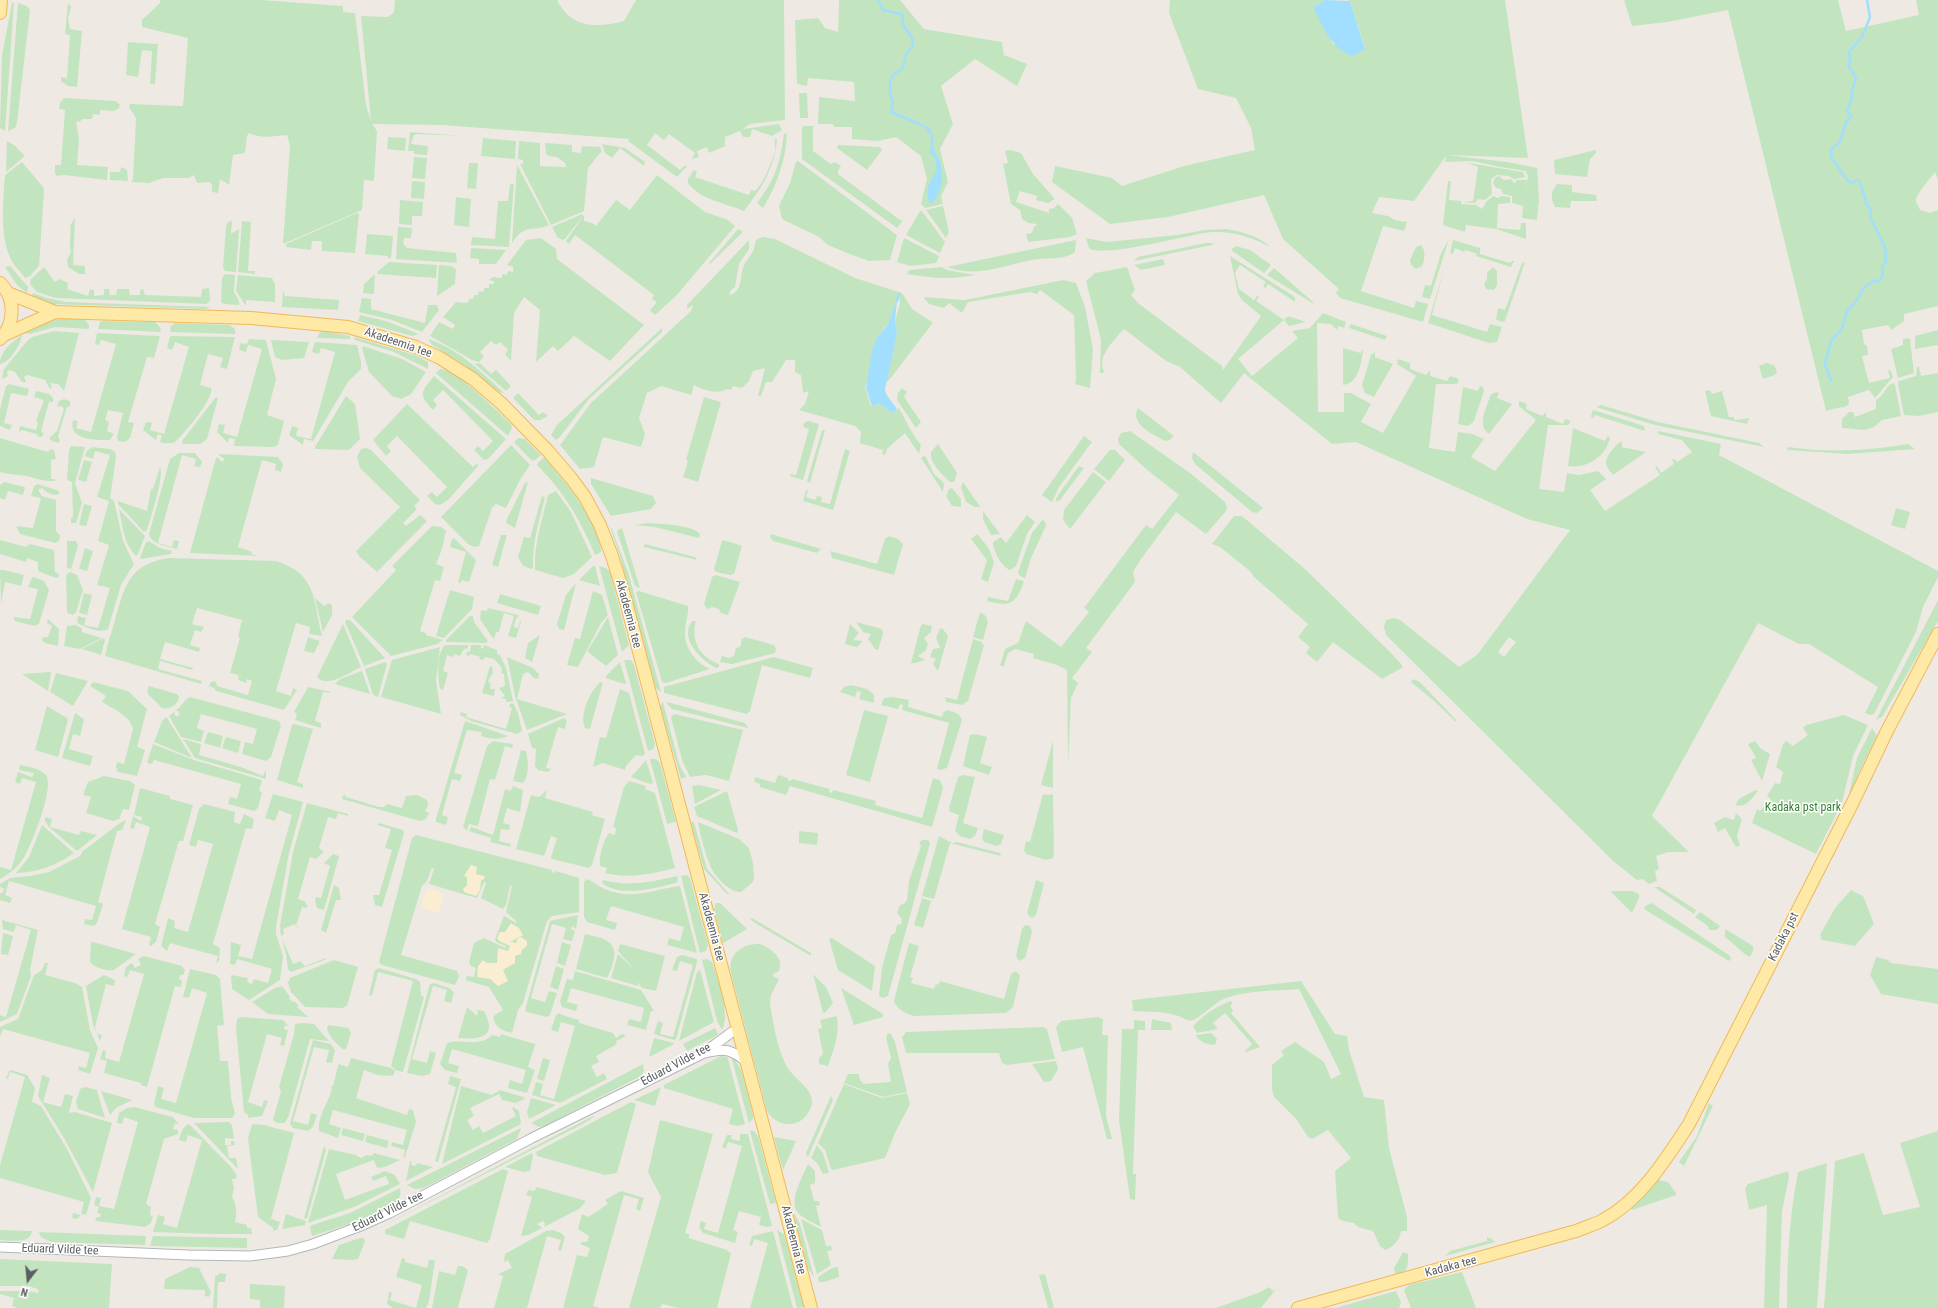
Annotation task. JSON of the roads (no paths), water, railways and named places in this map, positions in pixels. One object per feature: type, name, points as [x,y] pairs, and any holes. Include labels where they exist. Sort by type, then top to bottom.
[{"type":"main road","points":[[0,14],[1,0]]},
{"type":"main road","points":[[2,337],[11,319],[11,301],[3,284]]},
{"type":"main road","name":"Akadeemia tee","points":[[3,284],[55,312],[265,319],[317,323],[362,330],[416,347],[455,366],[473,379],[500,403],[548,451],[585,497],[600,525],[612,556],[811,1308]]},
{"type":"main road","name":"Akadeemia tee","points":[[2,337],[55,312]]},
{"type":"main road","name":"Kadaka pst","points":[[1603,1220],[1619,1209],[1640,1190],[1660,1167],[1689,1124],[1853,802],[1887,731],[1938,634]]},
{"type":"main road","name":"Kadaka tee","points":[[1298,1308],[1480,1259],[1576,1230],[1603,1220]]},
{"type":"street","name":"Eduard Vilde tee","points":[[0,1247],[188,1255],[250,1256],[288,1251],[313,1244],[364,1226],[702,1054],[732,1032],[738,1031]]},
{"type":"street","points":[[702,1054],[722,1049],[729,1050],[747,1062]]},
{"type":"water","points":[[1325,0],[1350,1],[1365,49],[1353,56],[1346,53],[1334,44],[1315,12],[1314,7]]},
{"type":"water","points":[[931,146],[939,160],[942,174],[940,189],[933,203],[929,202],[928,189],[932,178],[937,171],[935,158],[930,153]]},
{"type":"water","points":[[897,299],[895,321],[897,334],[885,389],[886,394],[897,409],[893,413],[880,404],[872,406],[866,388],[872,351],[877,338],[888,324]]},
{"type":"waterway","points":[[878,0],[883,10],[901,14],[903,16],[902,23],[912,38],[913,45],[906,54],[903,68],[893,75],[890,82],[890,93],[893,101],[891,112],[927,128],[932,135],[932,149]]},
{"type":"waterway","points":[[1831,381],[1825,364],[1831,341],[1842,329],[1847,311],[1857,300],[1863,289],[1873,281],[1880,281],[1883,274],[1882,267],[1886,262],[1885,247],[1871,219],[1870,208],[1866,204],[1860,182],[1857,180],[1851,183],[1848,181],[1831,157],[1832,148],[1840,141],[1845,124],[1851,117],[1847,111],[1852,99],[1852,91],[1856,78],[1848,65],[1850,62],[1849,52],[1862,37],[1870,17],[1867,0]]},
{"type":"waterway","points":[[897,301],[899,294]]},
{"type":"park label","name":"Kadaka pst park","points":[[1803,808]]}]
